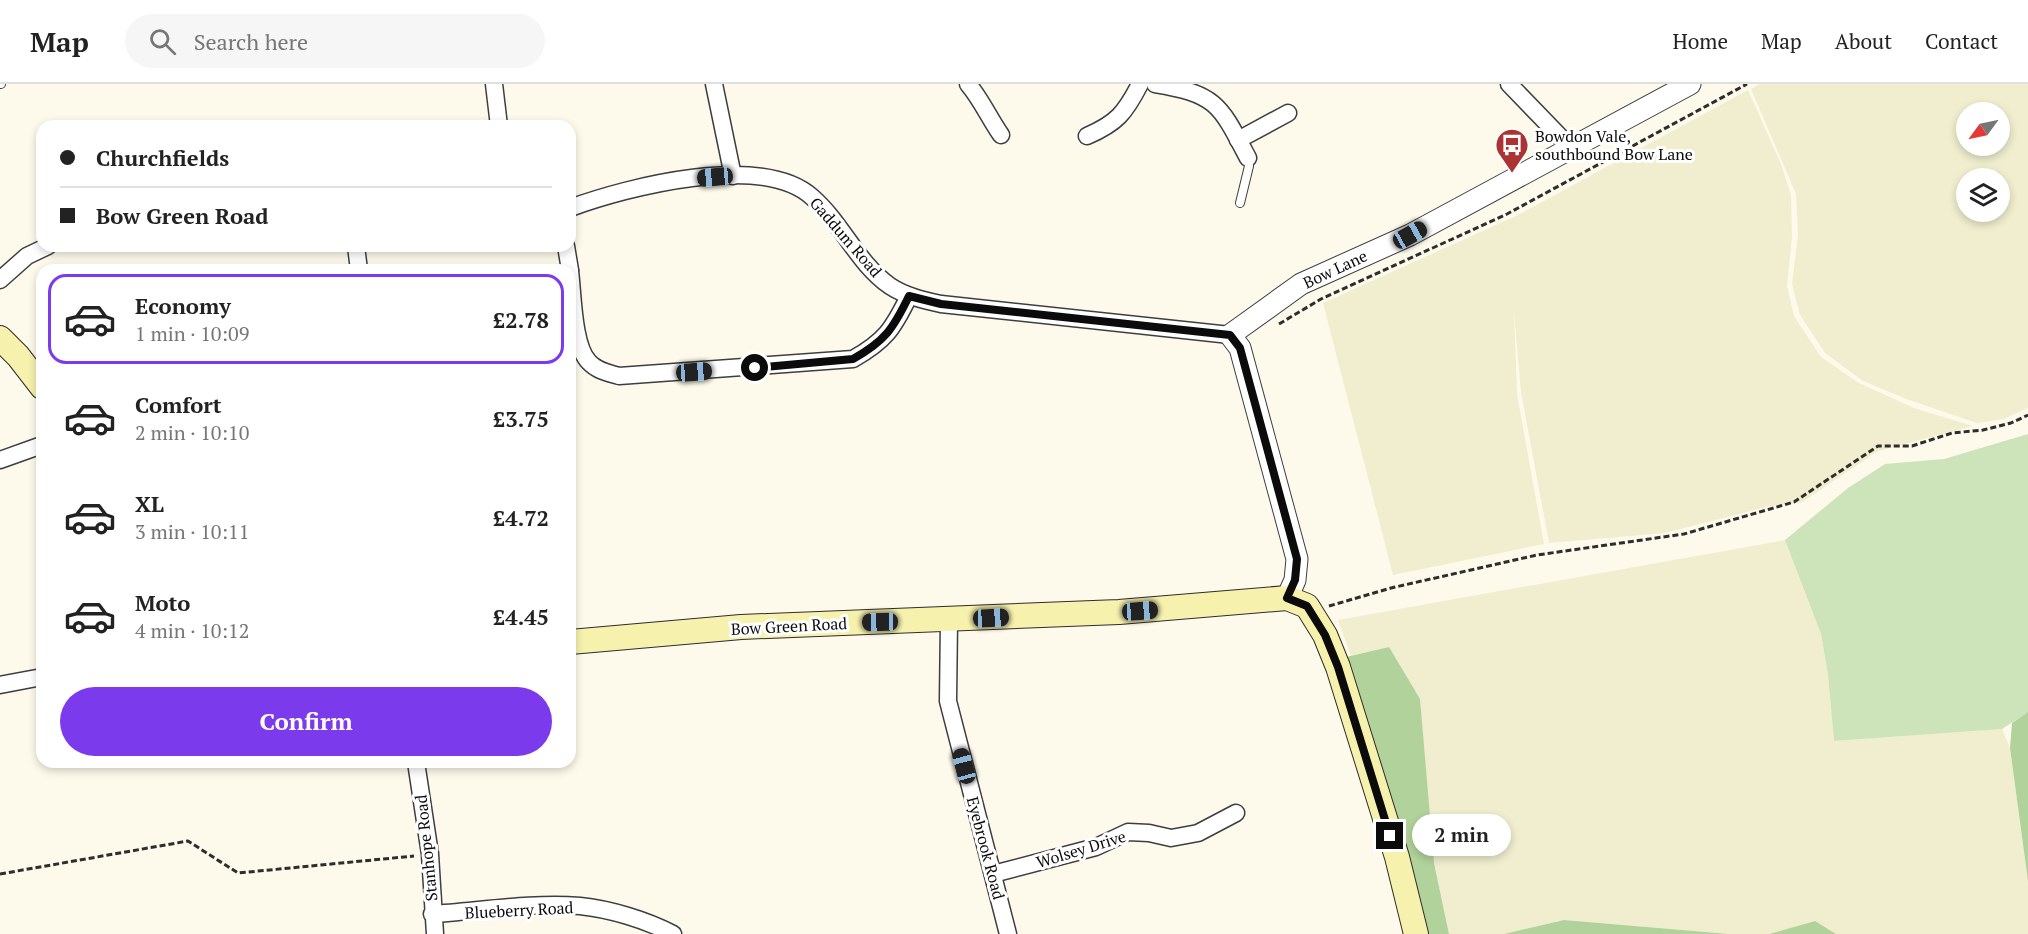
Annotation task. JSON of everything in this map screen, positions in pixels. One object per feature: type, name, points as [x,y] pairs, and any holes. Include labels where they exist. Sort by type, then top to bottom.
[{"type":"main road","points":[[0,338],[36,379]]},
{"type":"main road","points":[[1287,598],[1307,606],[1325,635],[1338,667],[1397,857],[1416,934]]},
{"type":"main road","name":"Bow Green Road","points":[[576,641],[741,627],[1119,612],[1287,598]]},
{"type":"street","points":[[494,84],[498,120]]},
{"type":"street","points":[[714,84],[733,176]]},
{"type":"street","points":[[968,84],[978,95],[987,115],[1001,135]]},
{"type":"street","points":[[1087,136],[1107,128],[1126,112],[1140,84]]},
{"type":"street","points":[[1155,84],[1183,88],[1215,103],[1248,158]]},
{"type":"street","points":[[1509,84],[1571,148]]},
{"type":"street","name":"Bow Lane","points":[[1230,335],[1301,284],[1410,235],[1690,84]]},
{"type":"street","points":[[1238,140],[1288,113]]},
{"type":"street","name":"Gaddum Road","points":[[576,206],[608,194],[659,182],[733,176],[783,180],[811,195],[873,271],[890,286],[909,296],[941,304],[1230,335]]},
{"type":"street","points":[[0,280],[27,256],[36,252]]},
{"type":"street","points":[[576,317],[580,348],[589,362],[603,372],[619,376],[853,359],[866,352],[894,326],[909,296]]},
{"type":"street","points":[[1230,335],[1240,348],[1297,559],[1295,580],[1287,598]]},
{"type":"street","points":[[0,460],[36,447]]},
{"type":"street","name":"Eyebrook Road","points":[[948,620],[948,701],[1008,934]]},
{"type":"street","points":[[0,685],[36,678]]},
{"type":"street","name":"Stanhope Road","points":[[417,768],[430,854],[435,934]]},
{"type":"street","name":"Wolsey Drive","points":[[993,874],[1096,847],[1128,832],[1171,837],[1198,833],[1236,813]]},
{"type":"street","name":"Blueberry Road","points":[[432,914],[542,906],[580,906],[611,913],[673,934]]},
{"type":"lane","points":[[1240,203],[1249,166],[1248,158]]},
{"type":"path","points":[[1275,326],[1321,299],[1507,214],[1747,84]]},
{"type":"path","points":[[1310,612],[1391,588],[1537,555],[1684,534],[1794,502],[1878,446],[1912,446],[1952,433],[1983,430],[2011,423],[2028,415]]},
{"type":"path","points":[[0,874],[188,842],[238,873],[430,854]]},
{"type":"shaded area","points":[[1760,84],[2028,84],[2028,408],[2004,419],[1977,423],[1909,400],[1863,381],[1825,353],[1800,315],[1792,284],[1798,235],[1796,194],[1751,89]]},
{"type":"shaded area","points":[[1748,90],[1781,164],[1791,195],[1792,237],[1787,286],[1794,316],[1821,357],[1859,383],[1914,408],[1973,426],[1878,451],[1801,503],[1770,506],[1665,533],[1549,543],[1521,392],[1514,311],[1517,394],[1544,544],[1393,575],[1323,303],[1518,215]]},
{"type":"shaded area","points":[[1785,540],[1821,634],[1828,675],[1834,741],[2002,729],[2010,748],[2028,881],[2028,934],[1836,934],[1815,921],[1769,934],[1729,934],[1564,920],[1504,934],[1449,934],[1389,647],[1351,656],[1338,620]]},
{"type":"green space","points":[[2028,434],[2028,712],[2002,729],[1834,741],[1828,675],[1821,634],[1785,540],[1848,488],[1885,464],[1944,459]]},
{"type":"green space","points":[[1389,647],[1420,699],[1434,863],[1449,934],[1423,934],[1342,658]]},
{"type":"green space","points":[[2028,712],[2028,881],[2010,748],[2012,723]]},
{"type":"green space","points":[[1564,920],[1729,934],[1504,934]]},
{"type":"green space","points":[[1815,921],[1836,934],[1769,934]]},
{"type":"place","name":"Bowdon Vale, southbound Bow Lane","points":[[1512,174]]},
{"type":"route","points":[[755,368],[853,359],[881,340],[894,326],[909,296],[941,304],[1230,335],[1240,348],[1297,559],[1295,580],[1287,598],[1307,606],[1325,635],[1338,667],[1390,836]]}]
